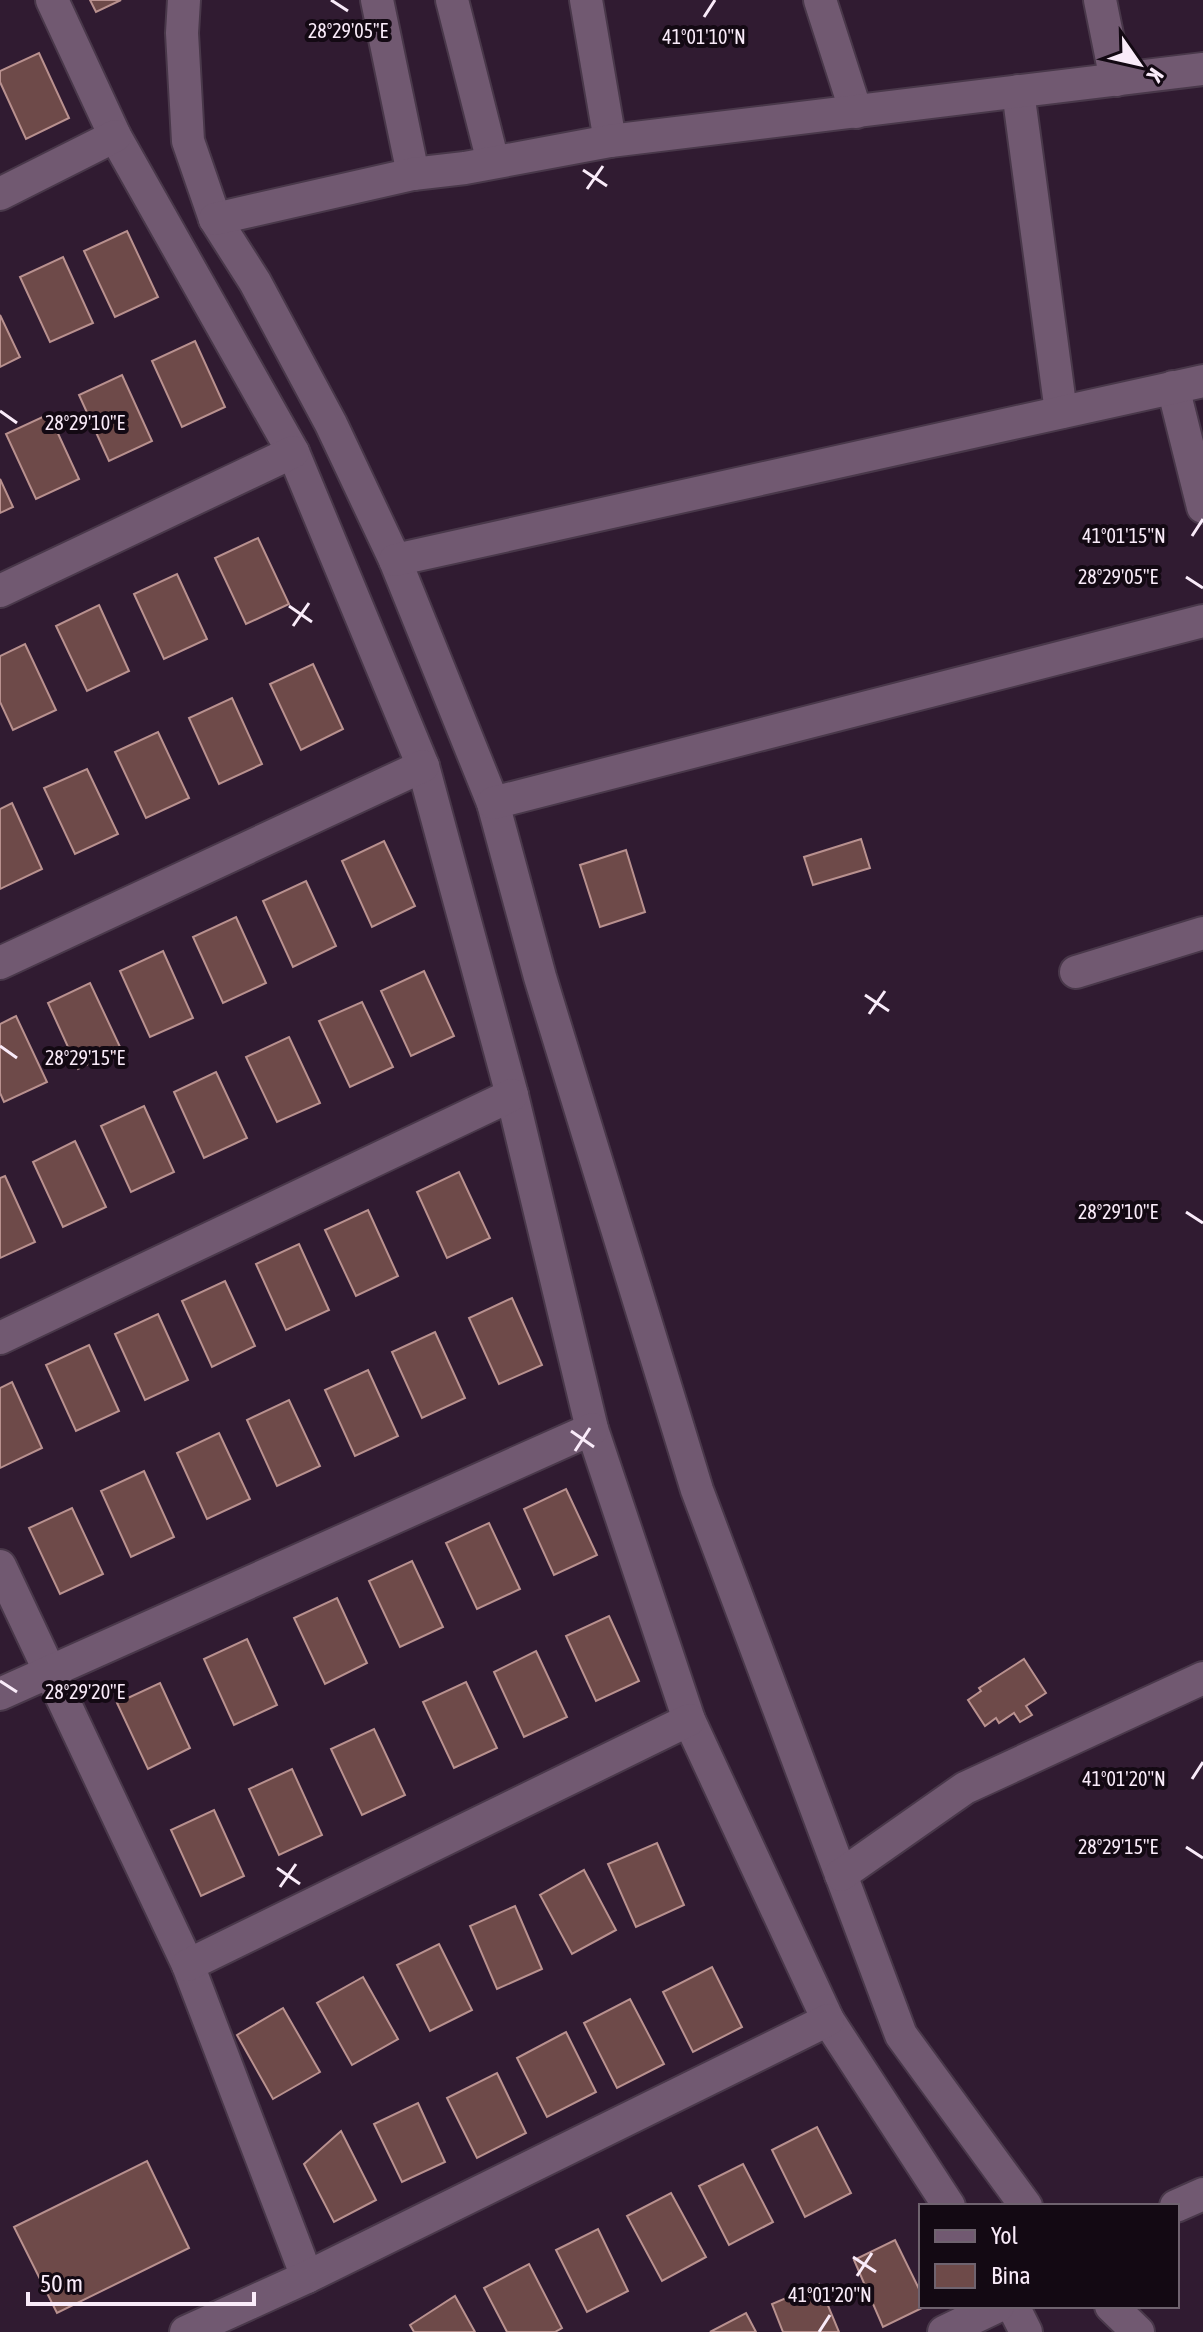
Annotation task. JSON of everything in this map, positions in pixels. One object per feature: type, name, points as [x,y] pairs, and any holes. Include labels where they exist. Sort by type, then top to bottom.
[{"type":"street","points":[[52,0],[115,136],[293,452],[423,766],[512,1095],[592,1429],[689,1720],[828,2020],[948,2204]]},
{"type":"street","points":[[184,0],[182,33],[188,141],[215,219],[255,282],[331,424],[395,560],[493,803],[540,977],[697,1490],[901,2035],[1025,2204]]},
{"type":"street","points":[[377,0],[413,174]]},
{"type":"street","points":[[452,0],[493,162]]},
{"type":"street","points":[[586,0],[610,141]]},
{"type":"street","points":[[820,0],[856,112]]},
{"type":"street","points":[[1100,0],[1116,80]]},
{"type":"street","points":[[215,219],[413,174],[465,168],[610,141],[1203,69]]},
{"type":"street","points":[[1018,91],[1061,412]]},
{"type":"street","points":[[0,194],[115,136]]},
{"type":"street","points":[[395,560],[1188,384],[1203,507]]},
{"type":"street","points":[[0,591],[293,452]]},
{"type":"street","points":[[493,803],[1203,621]]},
{"type":"street","points":[[0,963],[423,766]]},
{"type":"street","points":[[1076,972],[1203,933]]},
{"type":"street","points":[[0,1338],[512,1095]]},
{"type":"street","points":[[0,1694],[592,1429]]},
{"type":"street","points":[[0,1566],[188,1965],[307,2277]]},
{"type":"street","points":[[841,1875],[965,1788],[1203,1678]]},
{"type":"street","points":[[188,1965],[689,1720]]},
{"type":"street","points":[[186,2332],[307,2277],[828,2020]]},
{"type":"street","points":[[1179,2205],[1203,2194]]},
{"type":"street","points":[[944,2332],[994,2308]]},
{"type":"street","points":[[1014,2308],[1026,2332]]},
{"type":"street","points":[[1113,2308],[1138,2332]]},
{"type":"building","points":[[90,0],[121,0],[96,12]]},
{"type":"building","points":[[39,53],[69,118],[26,139],[0,82],[0,71]]},
{"type":"building","points":[[127,231],[158,297],[115,317],[84,251]]},
{"type":"building","points":[[63,257],[93,323],[50,342],[20,277]]},
{"type":"building","points":[[0,315],[20,357],[0,367]]},
{"type":"building","points":[[195,341],[225,407],[182,427],[152,361]]},
{"type":"building","points":[[122,375],[152,441],[109,461],[79,395]]},
{"type":"building","points":[[49,414],[79,479],[36,499],[6,434]]},
{"type":"building","points":[[0,479],[13,507],[0,513]]},
{"type":"building","points":[[258,538],[289,604],[246,624],[215,558]]},
{"type":"building","points":[[177,574],[207,639],[164,659],[134,594]]},
{"type":"building","points":[[99,605],[129,671],[87,691],[56,626]]},
{"type":"building","points":[[25,644],[56,710],[13,730],[0,702],[0,656]]},
{"type":"building","points":[[313,664],[343,729],[301,750],[270,684]]},
{"type":"building","points":[[232,698],[262,764],[219,784],[189,718]]},
{"type":"building","points":[[158,732],[189,798],[146,818],[115,752]]},
{"type":"building","points":[[87,769],[118,834],[75,854],[44,788]]},
{"type":"building","points":[[12,803],[42,869],[0,889],[0,809]]},
{"type":"building","points":[[861,839],[870,868],[813,885],[804,857]]},
{"type":"building","points":[[384,841],[415,906],[372,927],[342,861]]},
{"type":"building","points":[[626,850],[645,912],[600,927],[580,865]]},
{"type":"building","points":[[306,881],[336,946],[293,967],[263,901]]},
{"type":"building","points":[[236,917],[266,983],[223,1003],[193,937]]},
{"type":"building","points":[[163,951],[193,1018],[150,1037],[120,971]]},
{"type":"building","points":[[424,971],[454,1036],[411,1056],[381,991]]},
{"type":"building","points":[[90,983],[121,1049],[78,1069],[48,1003]]},
{"type":"building","points":[[362,1002],[393,1067],[350,1087],[319,1021]]},
{"type":"building","points":[[16,1016],[47,1082],[4,1102],[0,1093],[0,1024]]},
{"type":"building","points":[[289,1037],[320,1103],[277,1122],[246,1057]]},
{"type":"building","points":[[216,1072],[247,1138],[204,1158],[174,1092]]},
{"type":"building","points":[[144,1106],[174,1172],[131,1192],[101,1126]]},
{"type":"building","points":[[75,1141],[106,1207],[63,1227],[33,1162]]},
{"type":"building","points":[[459,1172],[490,1238],[447,1258],[417,1192]]},
{"type":"building","points":[[5,1176],[35,1242],[0,1258],[0,1178]]},
{"type":"building","points":[[368,1210],[398,1276],[356,1296],[325,1230]]},
{"type":"building","points":[[299,1244],[329,1310],[286,1330],[256,1264]]},
{"type":"building","points":[[225,1281],[255,1346],[212,1367],[182,1301]]},
{"type":"building","points":[[512,1298],[542,1365],[499,1384],[469,1318]]},
{"type":"building","points":[[158,1314],[188,1380],[145,1400],[115,1334]]},
{"type":"building","points":[[435,1332],[465,1398],[422,1418],[392,1352]]},
{"type":"building","points":[[89,1345],[119,1411],[76,1431],[46,1365]]},
{"type":"building","points":[[368,1370],[398,1436],[355,1456],[325,1390]]},
{"type":"building","points":[[12,1382],[42,1448],[0,1468],[0,1388]]},
{"type":"building","points":[[289,1400],[320,1466],[277,1486],[247,1420]]},
{"type":"building","points":[[219,1433],[250,1499],[207,1519],[177,1453]]},
{"type":"building","points":[[144,1471],[174,1537],[131,1557],[101,1491]]},
{"type":"building","points":[[566,1489],[597,1555],[554,1575],[524,1509]]},
{"type":"building","points":[[72,1508],[103,1574],[60,1594],[29,1528]]},
{"type":"building","points":[[489,1523],[520,1589],[477,1609],[446,1543]]},
{"type":"building","points":[[412,1561],[443,1627],[400,1647],[369,1581]]},
{"type":"building","points":[[337,1598],[367,1663],[325,1684],[294,1618]]},
{"type":"building","points":[[609,1616],[639,1681],[596,1701],[566,1636]]},
{"type":"building","points":[[247,1639],[277,1705],[234,1725],[204,1659]]},
{"type":"building","points":[[536,1651],[567,1717],[524,1737],[494,1672]]},
{"type":"building","points":[[1024,1659],[1046,1693],[1026,1706],[1032,1715],[1020,1722],[1014,1713],[999,1723],[996,1718],[985,1726],[968,1700],[981,1691],[979,1688]]},
{"type":"building","points":[[466,1682],[497,1748],[454,1768],[423,1702]]},
{"type":"building","points":[[160,1683],[190,1748],[148,1769],[117,1703]]},
{"type":"building","points":[[374,1729],[405,1795],[362,1815],[331,1749]]},
{"type":"building","points":[[292,1769],[322,1835],[279,1855],[249,1789]]},
{"type":"building","points":[[214,1810],[244,1876],[201,1896],[171,1830]]},
{"type":"building","points":[[657,1843],[684,1905],[636,1927],[608,1864]]},
{"type":"building","points":[[584,1870],[616,1930],[572,1954],[540,1895]]},
{"type":"building","points":[[515,1906],[542,1969],[497,1989],[470,1926]]},
{"type":"building","points":[[439,1944],[472,2010],[430,2031],[397,1965]]},
{"type":"building","points":[[712,1967],[742,2027],[693,2052],[663,1992]]},
{"type":"building","points":[[363,1977],[398,2039],[352,2065],[317,2003]]},
{"type":"building","points":[[630,1999],[664,2064],[617,2088],[584,2023]]},
{"type":"building","points":[[283,2008],[320,2072],[273,2099],[237,2035]]},
{"type":"building","points":[[566,2032],[596,2092],[547,2117],[517,2058]]},
{"type":"building","points":[[497,2073],[526,2133],[477,2158],[447,2098]]},
{"type":"building","points":[[418,2103],[445,2162],[402,2182],[374,2124]]},
{"type":"building","points":[[817,2127],[851,2193],[805,2217],[772,2150]]},
{"type":"building","points":[[341,2131],[376,2200],[334,2222],[304,2164]]},
{"type":"building","points":[[147,2161],[189,2248],[57,2313],[14,2227]]},
{"type":"building","points":[[743,2164],[773,2222],[729,2245],[699,2186]]},
{"type":"building","points":[[671,2193],[706,2257],[662,2281],[627,2216]]},
{"type":"building","points":[[598,2229],[628,2291],[587,2312],[556,2250]]},
{"type":"building","points":[[895,2240],[919,2289],[919,2308],[922,2308],[883,2327],[854,2260]]},
{"type":"building","points":[[529,2264],[562,2328],[555,2332],[507,2332],[484,2288]]},
{"type":"building","points":[[819,2284],[839,2332],[783,2332],[772,2304]]},
{"type":"building","points":[[455,2296],[475,2332],[414,2332],[410,2325]]},
{"type":"building","points":[[746,2313],[756,2332],[710,2332]]}]
